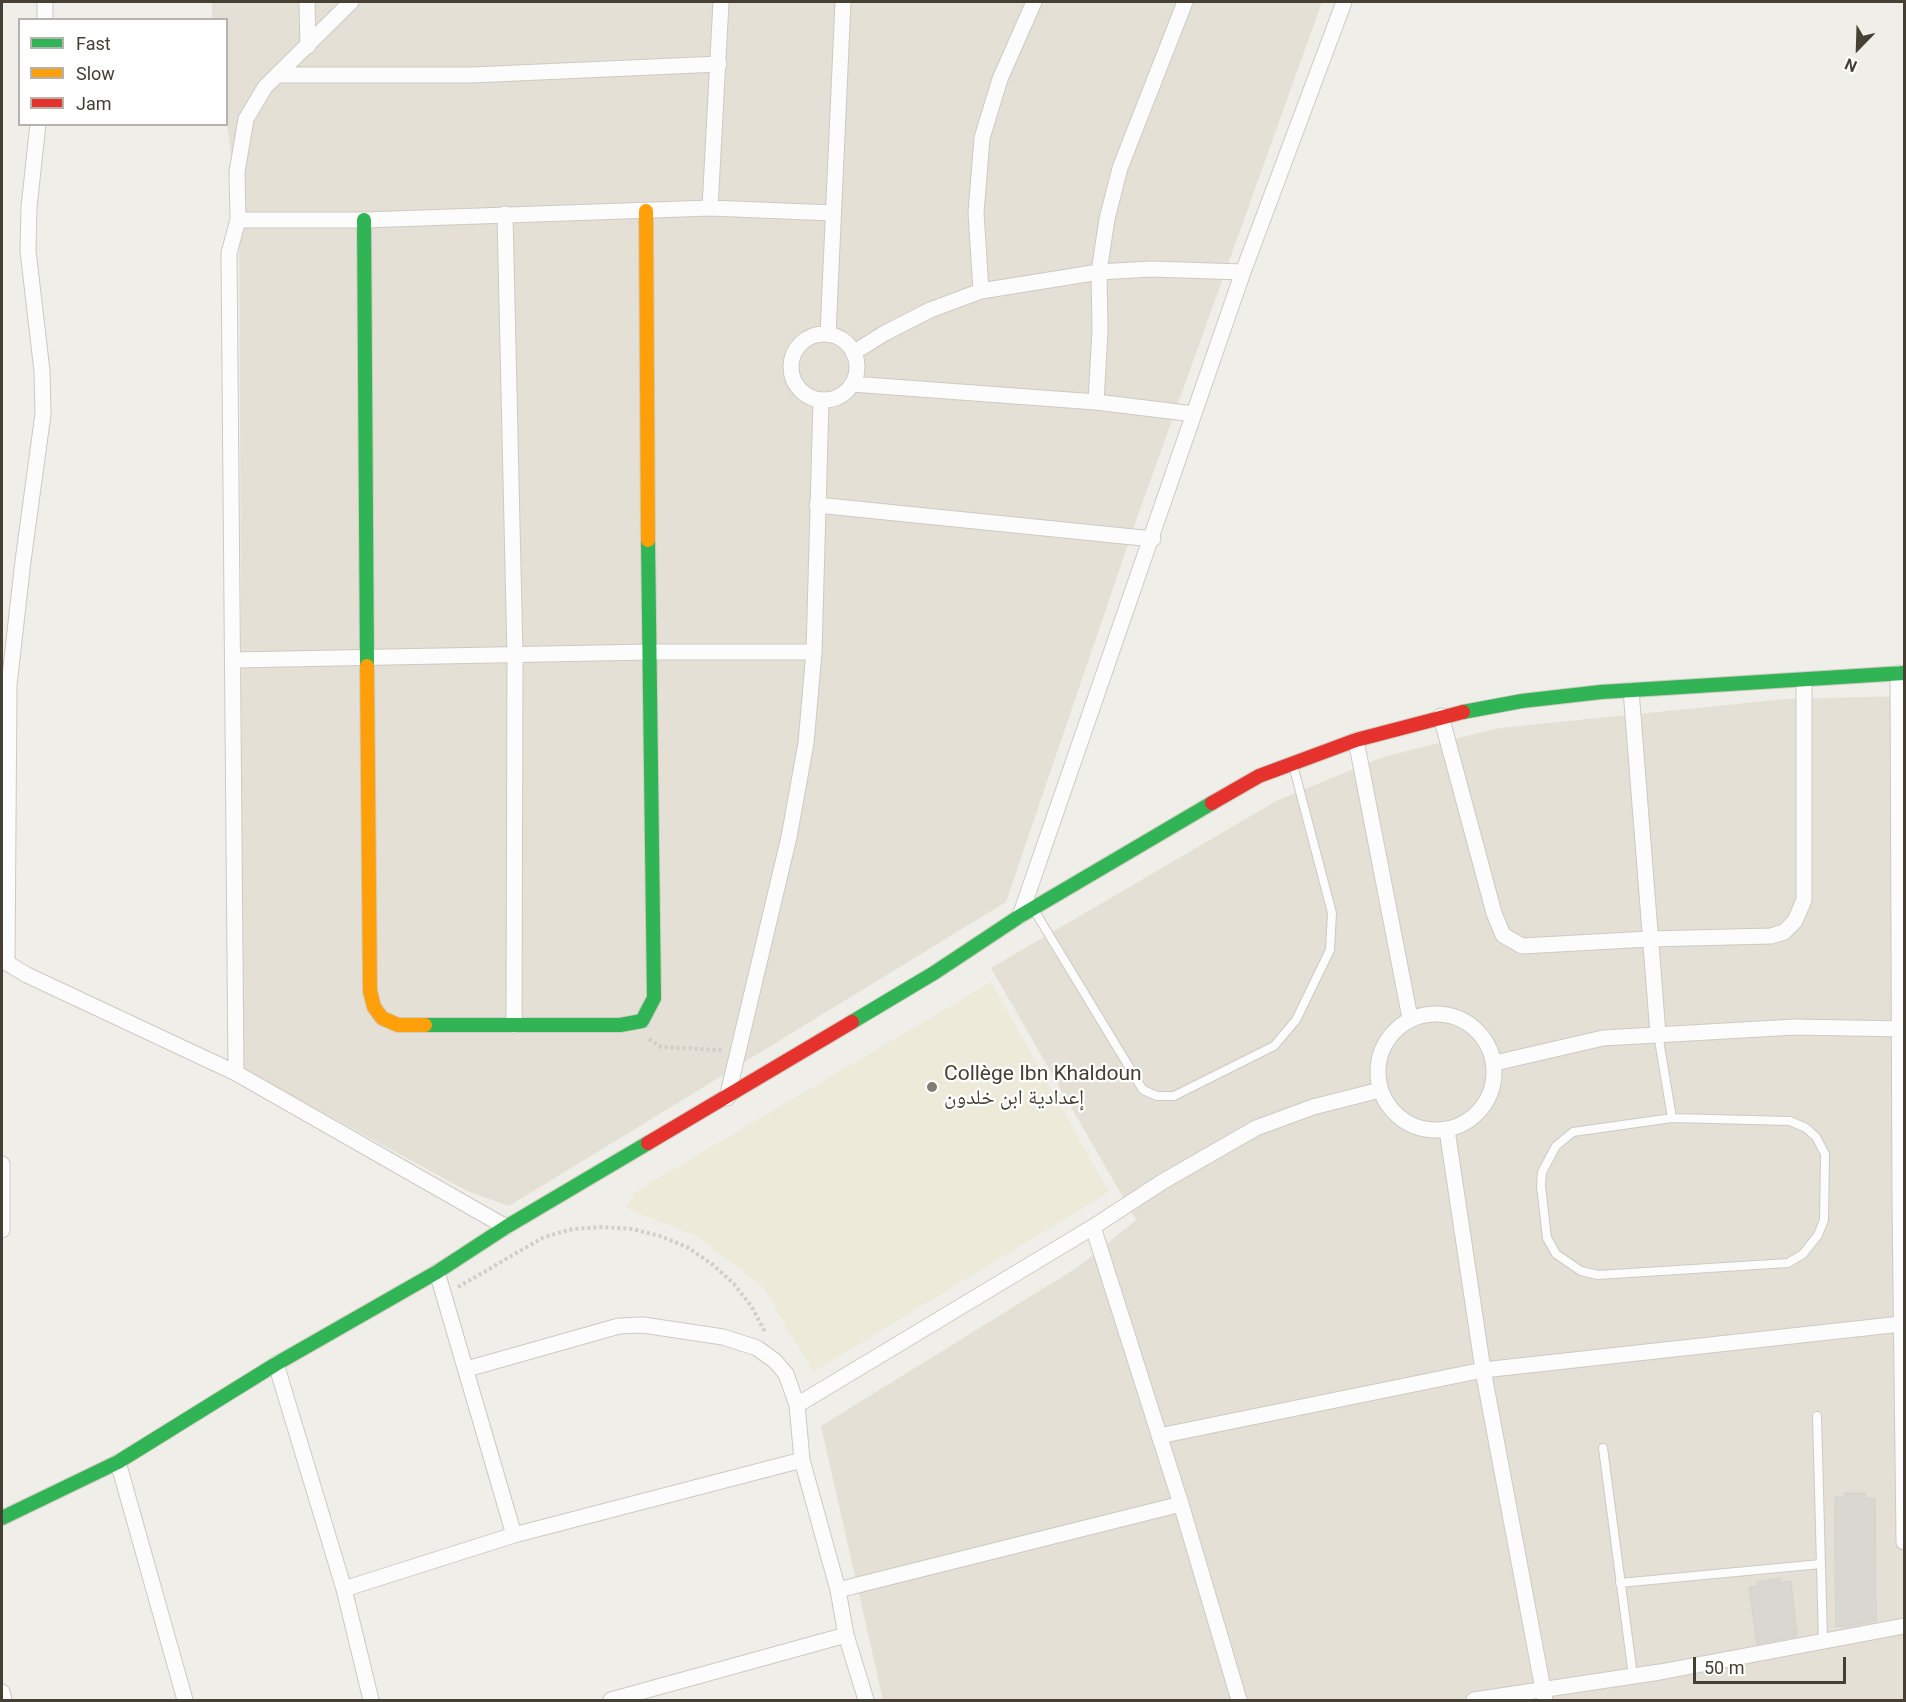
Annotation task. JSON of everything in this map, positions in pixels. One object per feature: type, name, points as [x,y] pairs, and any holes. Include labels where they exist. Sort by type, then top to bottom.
[{"type":"street","points":[[45,2],[45,18]]},
{"type":"street","points":[[307,2],[308,46]]},
{"type":"street","points":[[236,1073],[229,253],[238,220],[237,172],[246,119],[265,87],[351,2]]},
{"type":"street","points":[[710,208],[721,2]]},
{"type":"street","points":[[828,334],[843,2]]},
{"type":"street","points":[[981,291],[976,213],[982,138],[999,79],[1034,2]]},
{"type":"street","points":[[1096,402],[1100,332],[1099,272],[1107,219],[1120,168],[1185,2]]},
{"type":"street","points":[[1027,912],[1194,414],[1344,2]]},
{"type":"street","points":[[278,75],[472,75],[719,64]]},
{"type":"street","points":[[38,126],[29,207],[28,250],[42,371],[43,414],[9,685],[4,961],[27,975],[236,1073],[506,1227]]},
{"type":"street","points":[[238,220],[364,220],[710,208],[833,213]]},
{"type":"street","points":[[364,220],[370,991],[374,1007],[382,1018],[398,1025],[620,1025],[642,1021],[654,998],[646,212]]},
{"type":"street","points":[[505,214],[515,656],[514,1025]]},
{"type":"street","points":[[853,353],[885,333],[930,310],[981,291],[1099,272],[1151,269],[1244,272]]},
{"type":"street","points":[[828,334],[847,344],[853,353],[857,363],[852,384],[836,398],[821,401],[804,394],[797,386],[791,365],[793,355],[807,338],[828,334]]},
{"type":"street","points":[[852,384],[1096,402],[1194,414]]},
{"type":"street","points":[[727,1098],[791,826],[806,743],[814,652],[821,401]]},
{"type":"street","points":[[817,505],[1153,539]]},
{"type":"street","points":[[233,660],[649,652],[814,652]]},
{"type":"street","points":[[2,1518],[118,1462],[276,1364],[437,1272],[506,1227],[727,1098],[934,973],[1027,912],[1259,776],[1356,740],[1441,716],[1522,701],[1631,690],[1804,681],[1901,673],[1901,1324],[1905,1542]]},
{"type":"street","points":[[1441,716],[1494,913],[1503,935],[1522,946],[1649,939],[1771,936],[1784,932],[1795,921],[1804,900],[1804,681]]},
{"type":"street","points":[[1631,690],[1658,1034]]},
{"type":"street","points":[[1356,740],[1410,1018]]},
{"type":"street","points":[[1438,1013],[1464,1020],[1485,1038],[1495,1063],[1494,1085],[1484,1106],[1468,1121],[1447,1130],[1426,1130],[1406,1123],[1390,1109],[1380,1090],[1377,1062],[1388,1036],[1410,1018],[1438,1013]]},
{"type":"street","points":[[1495,1063],[1603,1038],[1795,1028],[1902,1029]]},
{"type":"street","points":[[797,1405],[1093,1227],[1162,1182],[1256,1128],[1313,1107],[1380,1090]]},
{"type":"street","points":[[1447,1130],[1483,1370],[1544,1695]]},
{"type":"street","points":[[2,1164],[2,1230]]},
{"type":"street","points":[[1093,1227],[1181,1504],[1239,1701]]},
{"type":"street","points":[[437,1272],[514,1535]]},
{"type":"street","points":[[1159,1436],[1483,1370],[1901,1324]]},
{"type":"street","points":[[467,1369],[619,1326],[643,1325],[723,1337],[757,1348],[775,1361],[786,1374],[797,1405],[802,1460],[838,1590],[846,1635],[866,1701]]},
{"type":"street","points":[[276,1364],[344,1589],[371,1701]]},
{"type":"street","points":[[344,1589],[514,1535],[802,1460]]},
{"type":"street","points":[[118,1462],[185,1701]]},
{"type":"street","points":[[838,1590],[1181,1504]]},
{"type":"street","points":[[1474,1701],[1544,1695],[1633,1676],[1905,1626]]},
{"type":"street","points":[[611,1701],[846,1635]]},
{"type":"street","points":[[2,1692],[4,1701]]},
{"type":"lane","points":[[1027,912],[1143,1090],[1157,1096],[1174,1096],[1274,1046],[1296,1020],[1330,950],[1332,913],[1293,763]]},
{"type":"lane","points":[[1658,1034],[1672,1118]]},
{"type":"lane","points":[[1672,1118],[1790,1121],[1806,1128],[1816,1137],[1825,1154],[1824,1220],[1818,1235],[1803,1254],[1788,1263],[1598,1275],[1581,1270],[1556,1254],[1546,1238],[1541,1186],[1542,1173],[1557,1146],[1573,1132],[1672,1118]]},
{"type":"lane","points":[[1817,1416],[1823,1641]]},
{"type":"lane","points":[[1603,1448],[1633,1676]]},
{"type":"lane","points":[[1620,1583],[1821,1564]]},
{"type":"path","points":[[642,1021],[647,1036],[661,1047],[738,1051]]},
{"type":"path","points":[[444,1295],[544,1237],[573,1229],[602,1227],[632,1229],[660,1236],[687,1247],[712,1264],[734,1284],[752,1307],[766,1333],[775,1361]]},
{"type":"shaded area","points":[[212,2],[1322,2],[1138,515],[1006,902],[509,1206],[467,1191],[243,1069],[239,208],[227,126],[228,18],[212,18]]},
{"type":"shaded area","points":[[1904,696],[1904,1700],[883,1700],[821,1426],[1078,1267],[1136,1220],[991,968],[1278,800],[1383,757],[1499,728],[1786,699]]},
{"type":"shaded area","name":"Collège Ibn Khaldoun إعدادية ابن خلدون","points":[[991,982],[1109,1192],[813,1372],[763,1287],[696,1236],[626,1208],[635,1192]]},
{"type":"building","points":[[1844,1493],[1866,1493],[1866,1498],[1875,1498],[1876,1621],[1846,1627],[1836,1626],[1835,1497],[1845,1497]]},
{"type":"building","points":[[1780,1578],[1781,1583],[1791,1581],[1797,1636],[1757,1644],[1749,1587],[1758,1586],[1757,1582]]},
{"type":"traffic: fast","points":[[364,220],[367,666]]},
{"type":"traffic: fast","points":[[425,1025],[620,1025],[642,1021],[654,998],[648,540]]},
{"type":"traffic: fast","points":[[1463,712],[1522,701],[1601,692],[1904,673]]},
{"type":"traffic: fast","points":[[852,1022],[934,973],[1020,916],[1212,803]]},
{"type":"traffic: fast","points":[[2,1518],[118,1462],[276,1364],[437,1272],[506,1227],[648,1143]]},
{"type":"traffic: slow","points":[[646,211],[648,540]]},
{"type":"traffic: slow","points":[[367,666],[370,991],[374,1007],[382,1018],[398,1025],[425,1025]]},
{"type":"traffic: jam","points":[[1212,803],[1259,776],[1356,740],[1463,712]]},
{"type":"traffic: jam","points":[[648,1143],[852,1022]]},
{"type":"place","name":"Collège Ibn Khaldoun إعدادية ابن خلدون","points":[[932,1087]]}]
